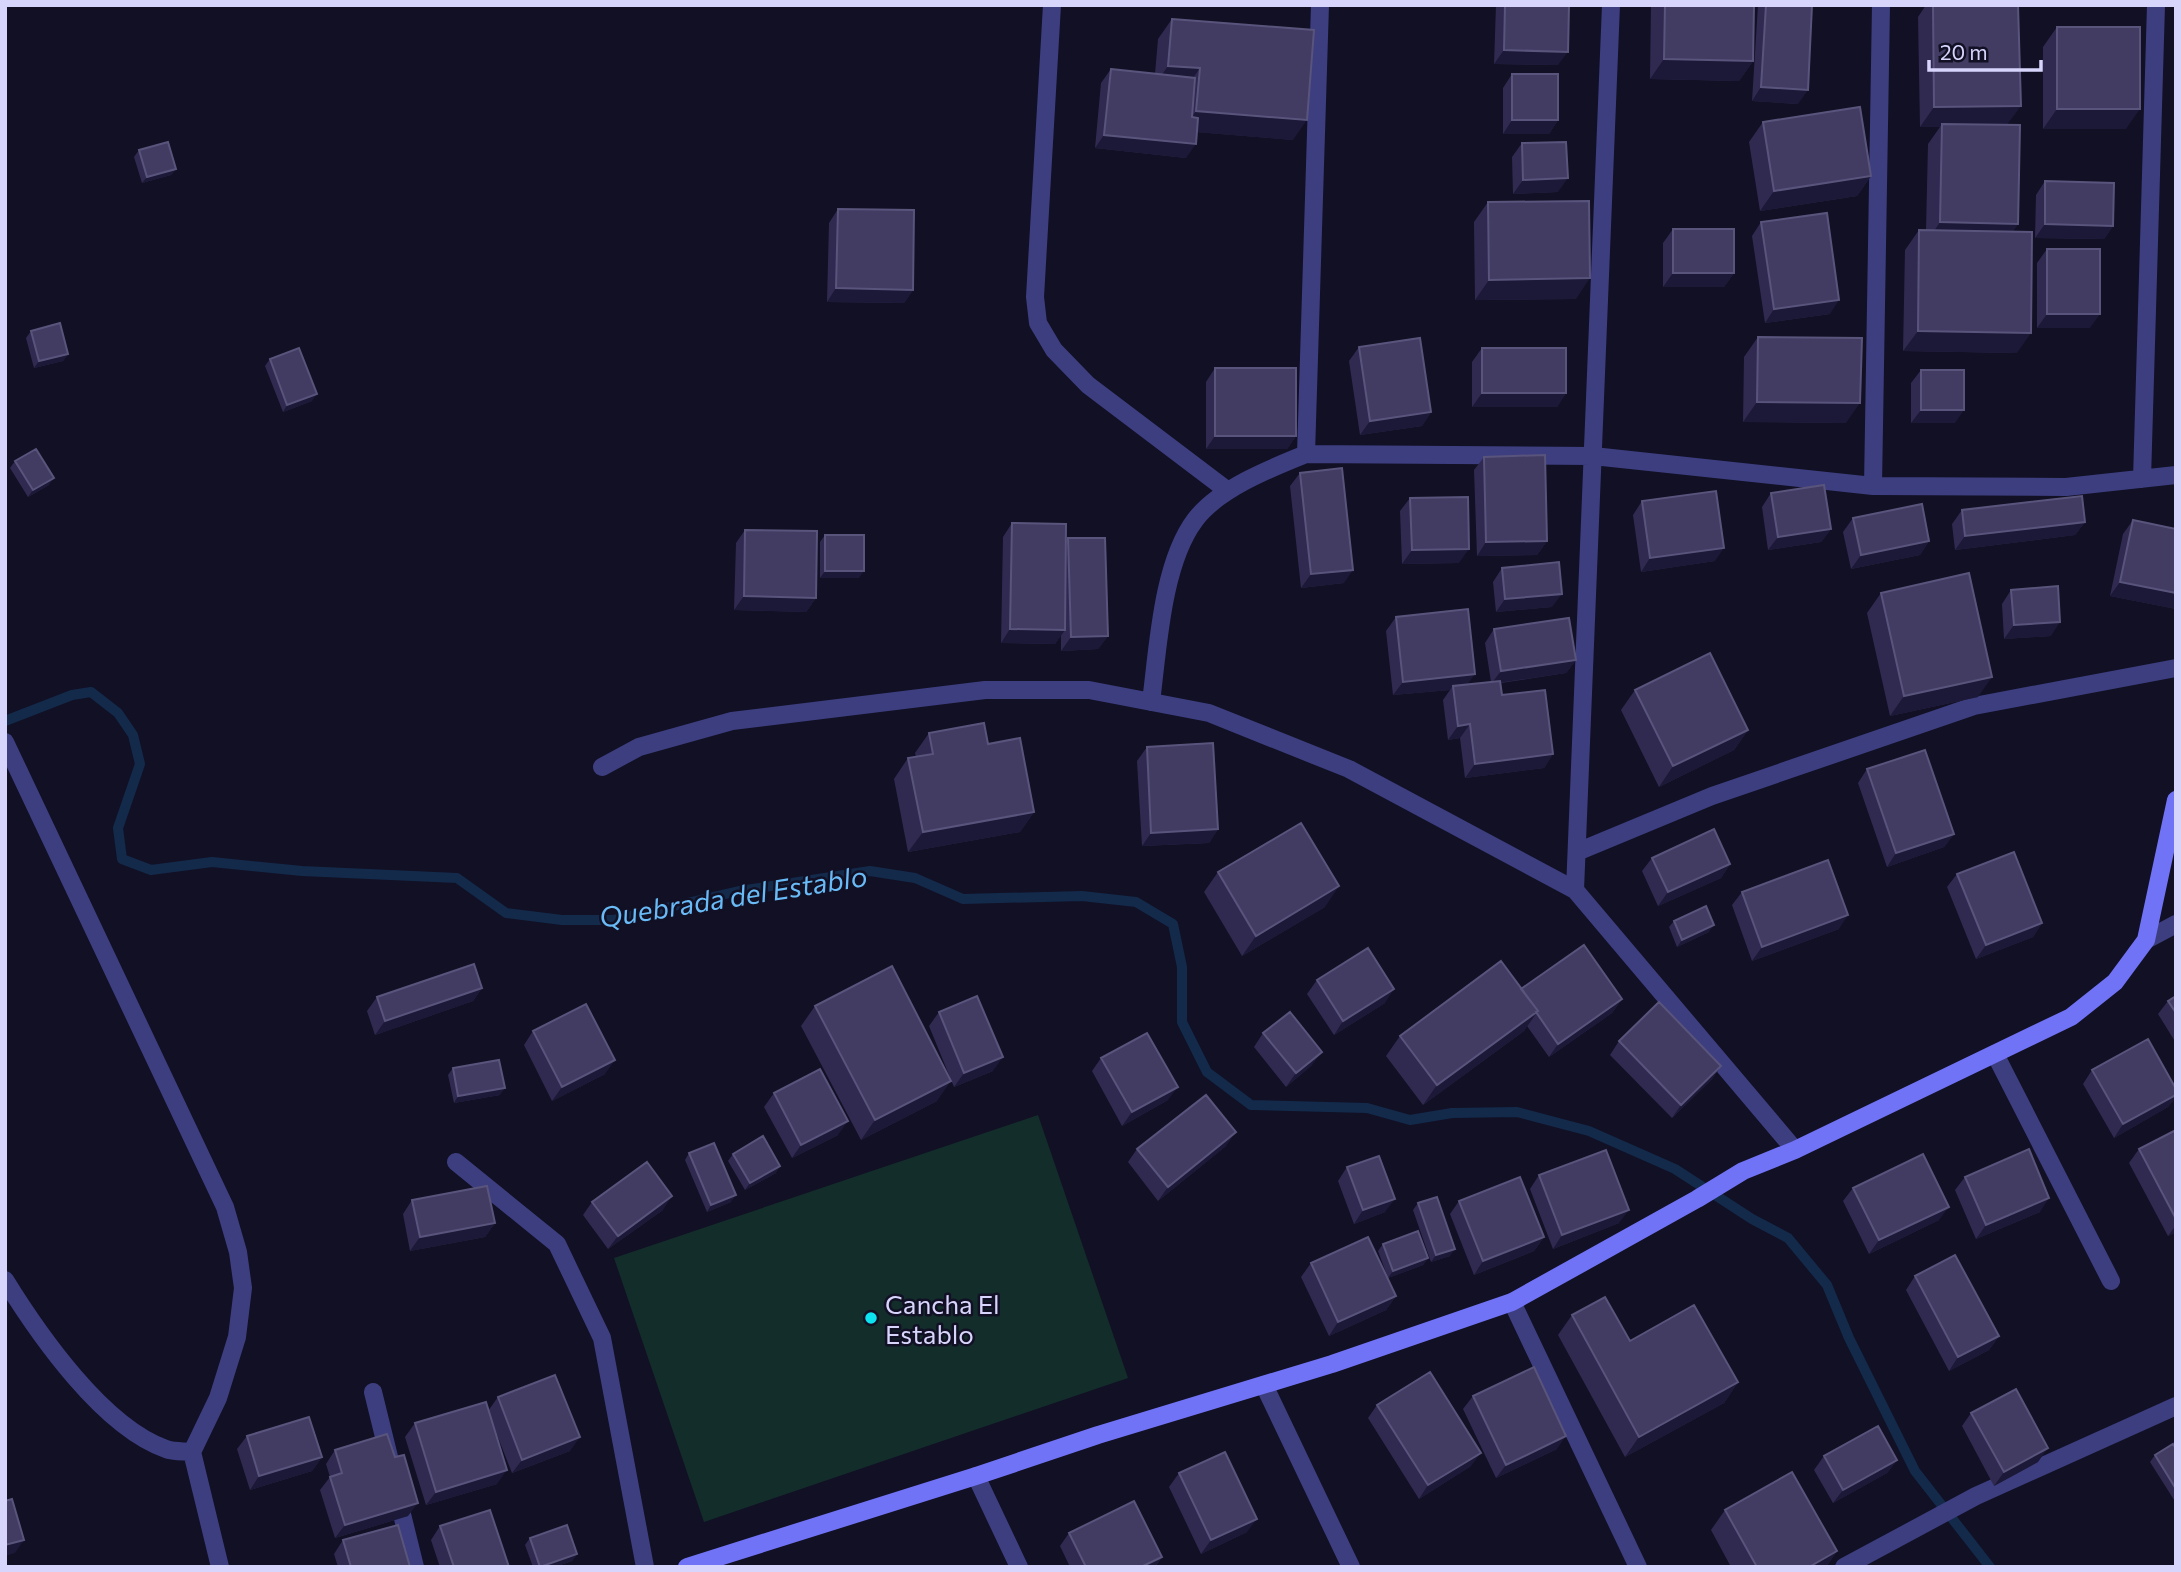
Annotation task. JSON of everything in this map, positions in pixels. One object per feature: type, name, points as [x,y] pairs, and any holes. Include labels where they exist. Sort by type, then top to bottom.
[{"type":"street","points":[[1052,5],[1035,297],[1038,323],[1054,350],[1088,385],[1228,491]]},
{"type":"street","points":[[1306,454],[1320,5]]},
{"type":"street","points":[[1575,890],[1611,5]]},
{"type":"street","points":[[1873,486],[1881,5]]},
{"type":"street","points":[[2142,479],[2156,5]]},
{"type":"street","points":[[1151,702],[1165,596],[1177,556],[1195,519],[1228,491],[1270,468],[1306,454],[1593,456],[1873,486],[2066,488],[2176,475]]},
{"type":"street","points":[[1577,852],[1712,796],[1974,706],[2176,668]]},
{"type":"street","points":[[602,767],[639,747],[732,721],[985,690],[1089,690],[1209,713],[1349,769],[1575,890],[1795,1150]]},
{"type":"street","points":[[5,742],[225,1208],[238,1252],[243,1288],[237,1337],[218,1398],[192,1452],[219,1567]]},
{"type":"street","points":[[687,1567],[1098,1435],[1332,1364],[1512,1302],[1698,1199],[1743,1171],[1795,1150],[2071,1017],[2115,982],[2146,940],[2176,800]]},
{"type":"street","points":[[2146,940],[2176,924]]},
{"type":"street","points":[[1995,1054],[2111,1281]]},
{"type":"street","points":[[457,1162],[557,1244],[602,1338],[645,1567]]},
{"type":"street","points":[[5,1280],[78,1382],[129,1430],[166,1449],[192,1452]]},
{"type":"street","points":[[1512,1302],[1638,1567]]},
{"type":"street","points":[[1264,1385],[1351,1567]]},
{"type":"street","points":[[373,1392],[415,1567]]},
{"type":"street","points":[[1844,1567],[1976,1496],[2176,1406]]},
{"type":"street","points":[[976,1476],[1019,1567]]},
{"type":"green space","name":"Cancha El Establo","points":[[1038,1115],[1128,1378],[704,1522],[614,1258]]},
{"type":"building","points":[[1505,5],[1569,5],[1568,52],[1504,50]]},
{"type":"building","points":[[1665,5],[1754,5],[1753,61],[1664,59]]},
{"type":"building","points":[[1766,5],[1812,5],[1808,90],[1761,87]]},
{"type":"building","points":[[1933,5],[2018,5],[2021,106],[1934,107]]},
{"type":"building","points":[[1172,19],[1314,30],[1307,120],[1196,111],[1200,68],[1168,66]]},
{"type":"building","points":[[2057,27],[2140,27],[2140,109],[2057,109]]},
{"type":"building","points":[[1111,69],[1195,78],[1192,117],[1198,118],[1196,144],[1104,135]]},
{"type":"building","points":[[1512,74],[1558,74],[1558,120],[1512,120]]},
{"type":"building","points":[[1860,107],[1871,176],[1774,191],[1763,122]]},
{"type":"building","points":[[1942,124],[2020,125],[2018,224],[1940,222]]},
{"type":"building","points":[[168,142],[176,169],[147,177],[139,150]]},
{"type":"building","points":[[1566,142],[1568,178],[1523,180],[1522,143]]},
{"type":"building","points":[[2045,181],[2114,183],[2113,226],[2045,224]]},
{"type":"building","points":[[1589,201],[1590,278],[1489,280],[1488,202]]},
{"type":"building","points":[[838,209],[914,210],[913,290],[836,288]]},
{"type":"building","points":[[1827,213],[1839,300],[1774,309],[1761,222]]},
{"type":"building","points":[[1673,229],[1734,229],[1734,273],[1673,273]]},
{"type":"building","points":[[1919,230],[2032,232],[2031,333],[1918,331]]},
{"type":"building","points":[[2047,249],[2100,249],[2100,314],[2047,314]]},
{"type":"building","points":[[60,323],[68,354],[39,361],[31,331]]},
{"type":"building","points":[[1758,337],[1862,338],[1860,403],[1757,402]]},
{"type":"building","points":[[1420,338],[1431,412],[1370,421],[1359,347]]},
{"type":"building","points":[[299,348],[317,394],[287,405],[270,359]]},
{"type":"building","points":[[1482,348],[1566,348],[1566,393],[1482,393]]},
{"type":"building","points":[[1215,368],[1296,368],[1296,436],[1215,436]]},
{"type":"building","points":[[1921,370],[1964,370],[1964,410],[1921,410]]},
{"type":"building","points":[[36,449],[54,478],[33,490],[15,461]]},
{"type":"building","points":[[1545,455],[1547,541],[1486,542],[1484,457]]},
{"type":"building","points":[[1342,468],[1353,570],[1311,574],[1300,473]]},
{"type":"building","points":[[1824,485],[1831,529],[1778,537],[1771,493]]},
{"type":"building","points":[[1716,491],[1724,548],[1650,558],[1642,501]]},
{"type":"building","points":[[2082,496],[2085,522],[1965,536],[1962,510]]},
{"type":"building","points":[[1468,497],[1469,549],[1412,550],[1410,498]]},
{"type":"building","points":[[1922,504],[1929,541],[1861,555],[1853,518]]},
{"type":"building","points":[[2133,520],[2176,529],[2176,593],[2120,582]]},
{"type":"building","points":[[1012,523],[1066,524],[1065,630],[1010,629]]},
{"type":"building","points":[[745,530],[817,531],[816,598],[744,596]]},
{"type":"building","points":[[825,535],[864,535],[864,571],[825,571]]},
{"type":"building","points":[[1068,538],[1105,538],[1108,636],[1071,637]]},
{"type":"building","points":[[1559,562],[1562,594],[1505,599],[1502,568]]},
{"type":"building","points":[[1969,573],[1992,677],[1904,696],[1881,593]]},
{"type":"building","points":[[2058,586],[2060,622],[2014,625],[2011,590]]},
{"type":"building","points":[[1468,609],[1475,674],[1403,682],[1396,617]]},
{"type":"building","points":[[1569,618],[1576,660],[1501,671],[1494,629]]},
{"type":"building","points":[[1710,653],[1748,730],[1673,766],[1635,690]]},
{"type":"building","points":[[1500,681],[1502,695],[1545,690],[1553,754],[1475,764],[1470,724],[1458,726],[1453,686]]},
{"type":"building","points":[[984,723],[988,744],[1020,738],[1034,812],[923,832],[908,758],[933,754],[929,733]]},
{"type":"building","points":[[1213,743],[1218,829],[1151,833],[1147,747]]},
{"type":"building","points":[[1925,750],[1954,834],[1896,853],[1867,769]]},
{"type":"building","points":[[1301,823],[1339,886],[1256,936],[1218,872]]},
{"type":"building","points":[[1714,829],[1730,864],[1668,892],[1652,858]]},
{"type":"building","points":[[2014,852],[2042,923],[1986,945],[1957,874]]},
{"type":"building","points":[[1828,860],[1848,915],[1762,947],[1742,892]]},
{"type":"building","points":[[1706,906],[1714,925],[1682,940],[1674,921]]},
{"type":"building","points":[[1584,945],[1622,999],[1558,1044],[1521,989]]},
{"type":"building","points":[[1368,948],[1394,989],[1343,1021],[1317,980]]},
{"type":"building","points":[[1501,961],[1538,1011],[1437,1085],[1400,1036]]},
{"type":"building","points":[[474,964],[482,988],[385,1021],[377,997]]},
{"type":"building","points":[[892,966],[951,1081],[875,1120],[815,1006]]},
{"type":"building","points":[[977,996],[1003,1057],[964,1073],[939,1012]]},
{"type":"building","points":[[2176,996],[2176,1013],[2168,1001]]},
{"type":"building","points":[[1659,1002],[1721,1066],[1681,1105],[1619,1041]]},
{"type":"building","points":[[586,1004],[615,1060],[562,1087],[533,1031]]},
{"type":"building","points":[[1290,1012],[1322,1052],[1296,1073],[1263,1033]]},
{"type":"building","points":[[1147,1033],[1178,1087],[1132,1112],[1101,1058]]},
{"type":"building","points":[[2148,1039],[2176,1089],[2176,1095],[2123,1124],[2092,1070]]},
{"type":"building","points":[[499,1060],[505,1088],[458,1096],[453,1068]]},
{"type":"building","points":[[820,1069],[848,1121],[801,1145],[774,1093]]},
{"type":"building","points":[[1206,1095],[1236,1132],[1168,1187],[1137,1149]]},
{"type":"building","points":[[2176,1130],[2176,1219],[2139,1149]]},
{"type":"building","points":[[763,1136],[780,1166],[750,1183],[733,1154]]},
{"type":"building","points":[[714,1143],[736,1195],[711,1205],[689,1153]]},
{"type":"building","points":[[2029,1149],[2049,1198],[1986,1225],[1965,1177]]},
{"type":"building","points":[[1606,1150],[1629,1210],[1562,1235],[1539,1175]]},
{"type":"building","points":[[1923,1154],[1949,1207],[1879,1240],[1853,1188]]},
{"type":"building","points":[[1379,1156],[1395,1199],[1363,1210],[1347,1167]]},
{"type":"building","points":[[647,1162],[672,1196],[618,1236],[592,1202]]},
{"type":"building","points":[[1520,1177],[1544,1237],[1483,1261],[1459,1201]]},
{"type":"building","points":[[487,1186],[495,1223],[420,1237],[412,1200]]},
{"type":"building","points":[[1437,1197],[1455,1249],[1436,1255],[1418,1203]]},
{"type":"building","points":[[1418,1231],[1428,1258],[1393,1271],[1383,1244]]},
{"type":"building","points":[[1368,1237],[1396,1296],[1338,1322],[1311,1263]]},
{"type":"building","points":[[1955,1255],[1999,1336],[1958,1357],[1915,1276]]},
{"type":"building","points":[[1605,1297],[1630,1341],[1694,1305],[1738,1382],[1639,1437],[1572,1315]]},
{"type":"building","points":[[1534,1367],[1566,1436],[1506,1465],[1473,1396]]},
{"type":"building","points":[[1430,1372],[1481,1453],[1428,1485],[1377,1405]]},
{"type":"building","points":[[555,1375],[580,1437],[522,1460],[498,1397]]},
{"type":"building","points":[[2016,1389],[2048,1448],[2004,1472],[1971,1413]]},
{"type":"building","points":[[486,1402],[507,1470],[436,1492],[415,1423]]},
{"type":"building","points":[[309,1417],[322,1457],[259,1476],[247,1436]]},
{"type":"building","points":[[1878,1426],[1897,1460],[1843,1490],[1824,1456]]},
{"type":"building","points":[[387,1434],[395,1457],[404,1455],[418,1503],[345,1525],[330,1477],[342,1473],[335,1450]]},
{"type":"building","points":[[2173,1444],[2176,1449],[2176,1489],[2155,1455]]},
{"type":"building","points":[[1225,1452],[1257,1519],[1211,1540],[1179,1473]]},
{"type":"building","points":[[1792,1472],[1837,1551],[1809,1567],[1757,1567],[1725,1510]]},
{"type":"building","points":[[12,1499],[24,1540],[5,1545],[5,1501]]},
{"type":"building","points":[[1134,1501],[1162,1557],[1141,1567],[1086,1567],[1069,1533]]},
{"type":"building","points":[[490,1510],[509,1567],[454,1567],[440,1526]]},
{"type":"building","points":[[398,1525],[410,1567],[351,1567],[343,1540]]},
{"type":"building","points":[[567,1525],[577,1554],[540,1567],[530,1538]]},
{"type":"waterway","name":"Quebrada del Establo","points":[[5,721],[72,695],[91,692],[118,713],[133,735],[140,764],[118,828],[122,859],[151,870],[212,862],[302,871],[457,878],[506,913],[562,920],[613,920],[739,891],[870,871],[915,878],[963,899],[1082,896],[1136,902],[1173,924],[1182,967],[1182,1022],[1207,1072],[1251,1105],[1367,1108],[1410,1120],[1452,1113],[1517,1112],[1589,1131],[1675,1169],[1752,1219],[1788,1238],[1827,1285],[1849,1338],[1915,1471],[1990,1567]]},
{"type":"place","name":"Cancha El Establo","points":[[871,1318]]}]
